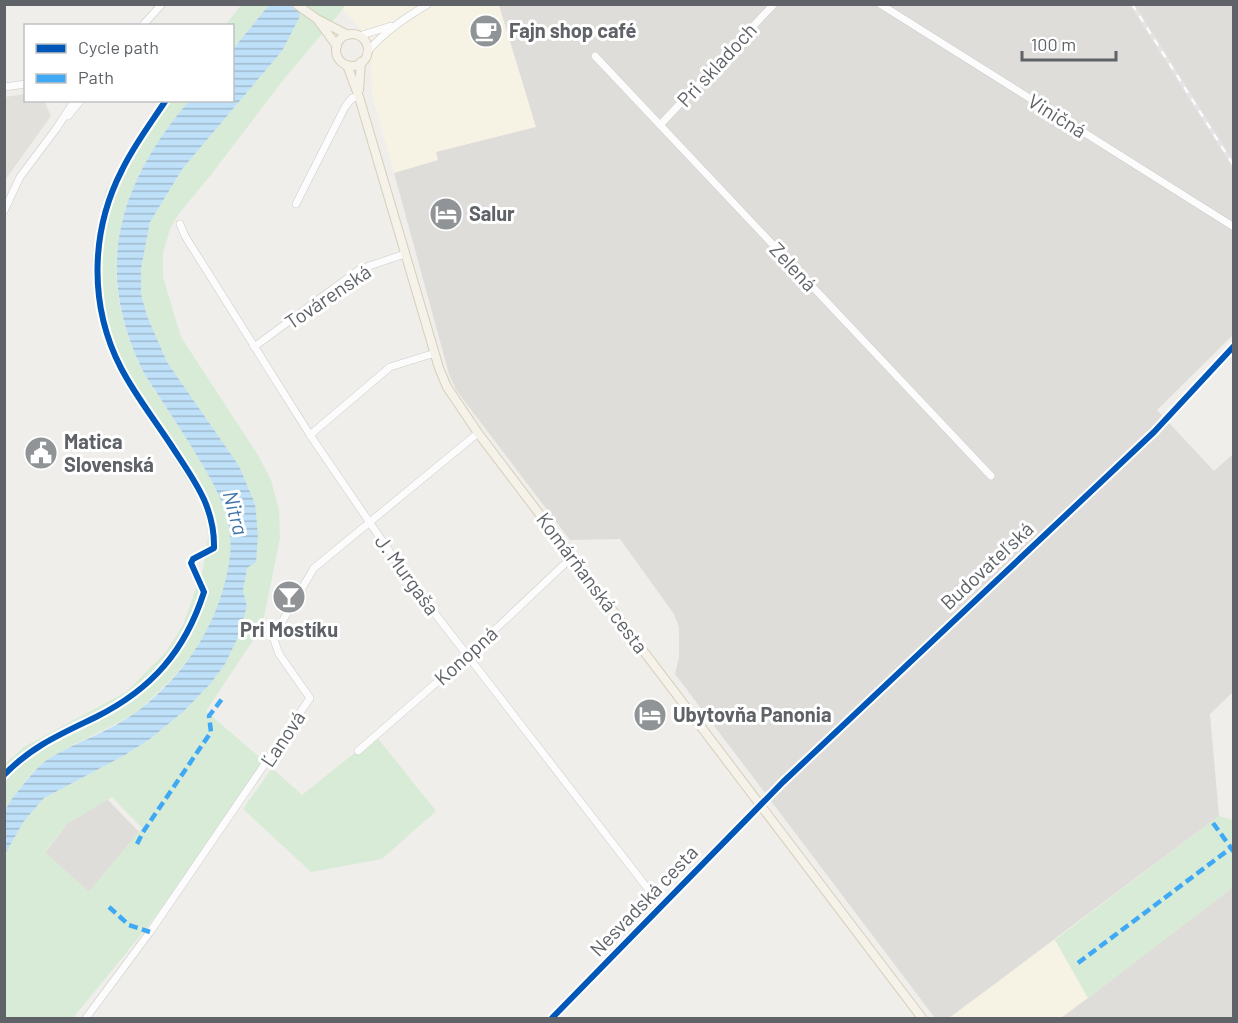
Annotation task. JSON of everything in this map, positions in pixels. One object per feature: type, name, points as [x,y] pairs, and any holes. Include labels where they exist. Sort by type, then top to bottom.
[{"type":"main road","points":[[297,4],[316,19],[348,35],[359,36],[366,43],[367,52],[361,62],[347,65],[338,58],[337,46],[316,19]]},
{"type":"main road","points":[[337,46],[341,39],[348,35]]},
{"type":"main road","name":"Komárňanská cesta","points":[[358,97],[361,62]]},
{"type":"main road","name":"Komárňanská cesta","points":[[347,65],[447,387],[478,433],[572,558],[922,1018]]},
{"type":"street","points":[[144,24],[162,4]]},
{"type":"street","points":[[367,52],[376,41],[415,8],[428,4]]},
{"type":"street","name":"Pri skladoch","points":[[660,125],[774,4]]},
{"type":"street","name":"Viničná","points":[[880,4],[1233,227]]},
{"type":"street","points":[[359,36],[372,34],[399,23]]},
{"type":"street","name":"Zelená","points":[[595,56],[991,476]]},
{"type":"street","points":[[4,87],[24,84]]},
{"type":"street","points":[[296,204],[345,107],[352,98],[358,97]]},
{"type":"street","points":[[4,211],[20,177],[79,102]]},
{"type":"street","points":[[56,129],[70,104]]},
{"type":"street","name":"J. Murgaša","points":[[180,224],[185,236],[254,347],[369,524],[467,656],[662,907]]},
{"type":"street","name":"Továrenská","points":[[254,347],[360,269],[405,254]]},
{"type":"street","name":"Budovateľská","points":[[759,806],[1154,432],[1233,346]]},
{"type":"street","points":[[310,435],[390,367],[435,353]]},
{"type":"street","name":"Ľanová","points":[[86,1018],[150,932],[310,698],[279,654],[273,637],[314,568],[478,433]]},
{"type":"street","name":"Konopná","points":[[358,751],[467,656],[572,558]]},
{"type":"street","name":"Nesvadská cesta","points":[[552,1018],[759,806]]},
{"type":"shaded area","points":[[344,4],[499,5],[536,127],[437,152],[439,160],[394,173],[372,95],[370,40],[343,9]]},
{"type":"shaded area","points":[[499,5],[1233,5],[1233,335],[1157,410],[1214,471],[1233,454],[1233,692],[1210,714],[1219,816],[949,1018],[935,1018],[675,674],[679,657],[679,627],[674,614],[620,539],[570,540],[456,390],[449,374],[394,173],[438,160],[436,152],[536,127]]},
{"type":"shaded area","points":[[24,94],[24,102],[44,102],[51,116],[5,180],[5,97]]},
{"type":"shaded area","points":[[107,799],[139,832],[89,892],[45,853],[67,824]]},
{"type":"shaded area","points":[[1233,887],[1233,1018],[1061,1018],[1088,998]]},
{"type":"shaded area","points":[[1055,940],[1088,998],[1061,1018],[949,1018]]},
{"type":"green space","points":[[241,5],[269,5],[234,48],[234,24],[227,24]]},
{"type":"green space","points":[[302,5],[344,5],[178,215],[170,229],[163,253],[163,277],[181,337],[258,455],[271,480],[279,510],[280,538],[262,627],[206,711],[265,762],[149,925],[73,1018],[5,1018],[5,854],[24,821],[44,798],[125,755],[150,739],[184,711],[211,683],[225,664],[247,606],[243,591],[255,504],[239,467],[167,362],[147,316],[141,294],[141,269],[150,222],[183,168],[282,51]],"holes":[[[112,797],[142,828],[89,892],[45,852],[67,824]]]},
{"type":"green space","points":[[163,102],[188,102],[149,157],[134,186],[124,216],[118,247],[117,279],[121,312],[138,362],[219,493],[227,515],[231,537],[226,582],[208,629],[179,671],[135,713],[43,763],[25,781],[5,812],[5,764],[24,747],[126,692],[166,652],[183,625],[203,569],[208,537],[200,501],[115,365],[100,317],[93,276],[92,260],[95,237],[106,190],[148,120]]},
{"type":"green space","points":[[376,736],[436,811],[382,859],[311,872],[243,809],[272,768],[302,795]]},
{"type":"green space","points":[[1219,816],[1233,820],[1233,887],[1088,998],[1055,940]]},
{"type":"water","name":"Nitra","points":[[269,5],[302,5],[299,18],[282,51],[183,168],[150,222],[141,269],[141,294],[147,316],[167,362],[239,466],[255,504],[258,535],[256,562],[247,568],[243,591],[247,606],[237,639],[225,664],[211,683],[184,711],[150,739],[125,755],[44,798],[24,821],[5,854],[6,810],[29,777],[50,758],[128,718],[156,696],[187,661],[200,642],[211,622],[226,579],[231,542],[223,505],[206,470],[141,367],[126,330],[119,294],[117,260],[121,226],[131,194],[165,132],[188,102],[234,102],[234,48]]},
{"type":"railway","points":[[1132,4],[1234,166]]},
{"type":"marked path","points":[[137,844],[211,732],[209,716],[222,699]]},
{"type":"marked path","points":[[1213,823],[1234,852]]},
{"type":"marked path","points":[[1078,963],[1231,848]]},
{"type":"marked path","points":[[109,907],[129,925],[150,932]]},
{"type":"cycle path","points":[[4,775],[36,748],[116,706],[150,681],[164,666],[187,632],[204,592],[191,563],[193,559],[214,548],[211,519],[207,506],[187,470],[121,368],[103,320],[99,294],[99,244],[111,194],[132,152],[165,102]]},
{"type":"cycle path","points":[[552,1018],[783,782],[1154,432],[1234,346]]},
{"type":"place","name":"Fajn shop café","points":[[486,31]]},
{"type":"place","name":"Salur","points":[[446,214]]},
{"type":"place","name":"Matica Slovenská","points":[[41,453]]},
{"type":"place","name":"Pri Mostíku","points":[[289,597]]},
{"type":"place","name":"Ubytovňa Panonia","points":[[650,715]]}]
